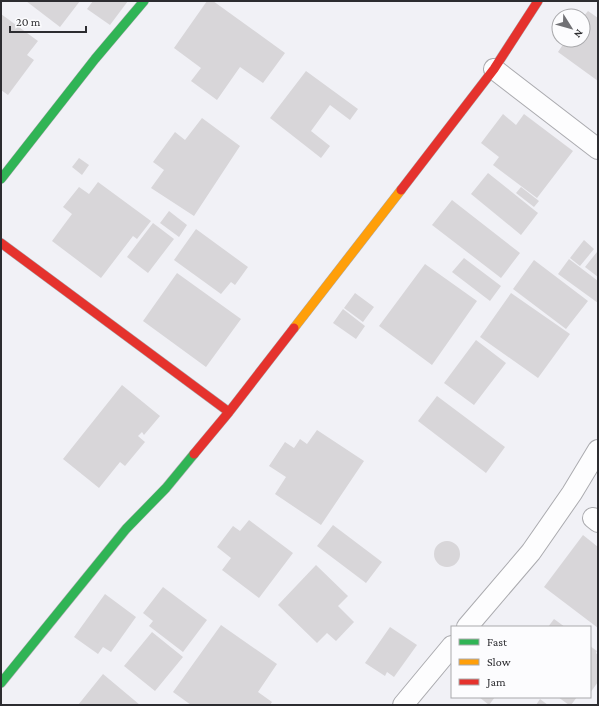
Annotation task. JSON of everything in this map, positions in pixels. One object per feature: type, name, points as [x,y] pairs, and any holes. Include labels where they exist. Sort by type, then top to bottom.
[{"type":"street","points":[[1,179],[95,59],[144,1]]},
{"type":"street","points":[[1,684],[126,529],[166,488],[229,412],[494,69],[538,1]]},
{"type":"street","points":[[494,69],[598,149]]},
{"type":"street","points":[[1,243],[229,412]]},
{"type":"street","points":[[468,626],[530,552],[572,493],[598,450]]},
{"type":"street","points":[[405,704],[451,647]]},
{"type":"building","points":[[26,1],[80,1],[60,27]]},
{"type":"building","points":[[93,1],[128,1],[110,25],[87,9]]},
{"type":"building","points":[[207,1],[213,1],[285,53],[263,83],[240,67],[217,100],[191,81],[201,68],[174,48]]},
{"type":"building","points":[[591,13],[598,18],[598,81],[558,52],[561,48],[591,48]]},
{"type":"building","points":[[1,14],[38,41],[27,55],[34,60],[8,95],[1,90]]},
{"type":"building","points":[[306,71],[358,109],[350,120],[330,105],[311,131],[330,146],[321,158],[270,118]]},
{"type":"building","points":[[503,114],[516,125],[524,114],[573,151],[537,198],[493,165],[499,157],[481,143]]},
{"type":"building","points":[[202,118],[240,146],[194,216],[151,188],[164,170],[153,162],[175,132],[185,140]]},
{"type":"building","points":[[79,158],[89,165],[82,175],[72,167]]},
{"type":"building","points":[[488,173],[538,213],[521,235],[471,194]]},
{"type":"building","points":[[98,182],[151,221],[137,239],[133,236],[101,278],[52,241],[72,214],[63,207],[79,187],[89,194]]},
{"type":"building","points":[[521,187],[539,201],[534,207],[516,193]]},
{"type":"building","points":[[452,200],[520,253],[501,278],[432,225]]},
{"type":"building","points":[[169,211],[187,225],[179,237],[160,223]]},
{"type":"building","points":[[153,223],[174,239],[148,273],[127,257]]},
{"type":"building","points":[[196,229],[248,267],[235,285],[231,282],[221,294],[174,260]]},
{"type":"building","points":[[584,240],[594,249],[580,266],[570,258]]},
{"type":"building","points":[[598,252],[598,277],[585,267]]},
{"type":"building","points":[[464,258],[501,286],[490,301],[452,272]]},
{"type":"building","points":[[569,259],[598,281],[598,303],[558,274]]},
{"type":"building","points":[[534,260],[588,301],[566,329],[513,289]]},
{"type":"building","points":[[425,264],[477,301],[432,365],[379,326]]},
{"type":"building","points":[[177,273],[241,319],[206,367],[143,321]]},
{"type":"building","points":[[355,293],[374,307],[363,322],[344,308]]},
{"type":"building","points":[[511,293],[570,334],[538,378],[480,337]]},
{"type":"building","points":[[343,309],[365,326],[356,339],[333,323]]},
{"type":"building","points":[[476,340],[506,363],[474,405],[444,383]]},
{"type":"building","points":[[122,385],[160,416],[144,435],[142,432],[138,436],[145,442],[125,466],[120,462],[99,488],[63,459]]},
{"type":"building","points":[[437,396],[505,447],[486,473],[418,421]]},
{"type":"building","points":[[317,430],[364,461],[321,525],[275,494],[286,477],[269,466],[285,442],[294,448],[300,439],[307,444]]},
{"type":"building","points":[[249,520],[293,553],[259,598],[222,570],[231,558],[217,547],[233,526],[240,531]]},
{"type":"building","points":[[333,525],[382,562],[366,583],[317,546]]},
{"type":"building","points":[[583,535],[598,547],[598,628],[544,587]]},
{"type":"building","points":[[447,541],[456,545],[460,554],[456,563],[447,567],[438,563],[434,554],[438,545]]},
{"type":"building","points":[[316,565],[348,596],[338,606],[354,622],[336,641],[327,633],[317,643],[278,605]]},
{"type":"building","points":[[163,587],[207,620],[183,652],[149,626],[153,621],[143,613]]},
{"type":"building","points":[[105,594],[136,617],[111,652],[103,647],[98,654],[74,637]]},
{"type":"building","points":[[554,619],[564,626],[549,626]]},
{"type":"building","points":[[221,625],[277,664],[258,692],[272,702],[270,705],[191,705],[173,692]]},
{"type":"building","points":[[390,627],[417,645],[394,677],[387,672],[385,676],[365,663]]},
{"type":"building","points":[[152,632],[183,657],[155,691],[124,666]]},
{"type":"building","points":[[591,647],[597,651],[596,653],[598,655],[598,682],[591,692]]},
{"type":"building","points":[[103,674],[140,705],[78,705]]},
{"type":"building","points":[[480,698],[494,698],[489,705]]},
{"type":"building","points":[[559,698],[576,698],[571,705]]},
{"type":"building","points":[[540,699],[548,705],[536,705]]},
{"type":"traffic: fast","points":[[1,179],[95,59],[144,1]]},
{"type":"traffic: fast","points":[[1,683],[126,529],[166,488],[194,454]]},
{"type":"traffic: slow","points":[[294,328],[401,190]]},
{"type":"traffic: jam","points":[[401,190],[494,69],[538,1]]},
{"type":"traffic: jam","points":[[1,243],[229,412]]},
{"type":"traffic: jam","points":[[194,454],[229,412],[294,328]]}]
